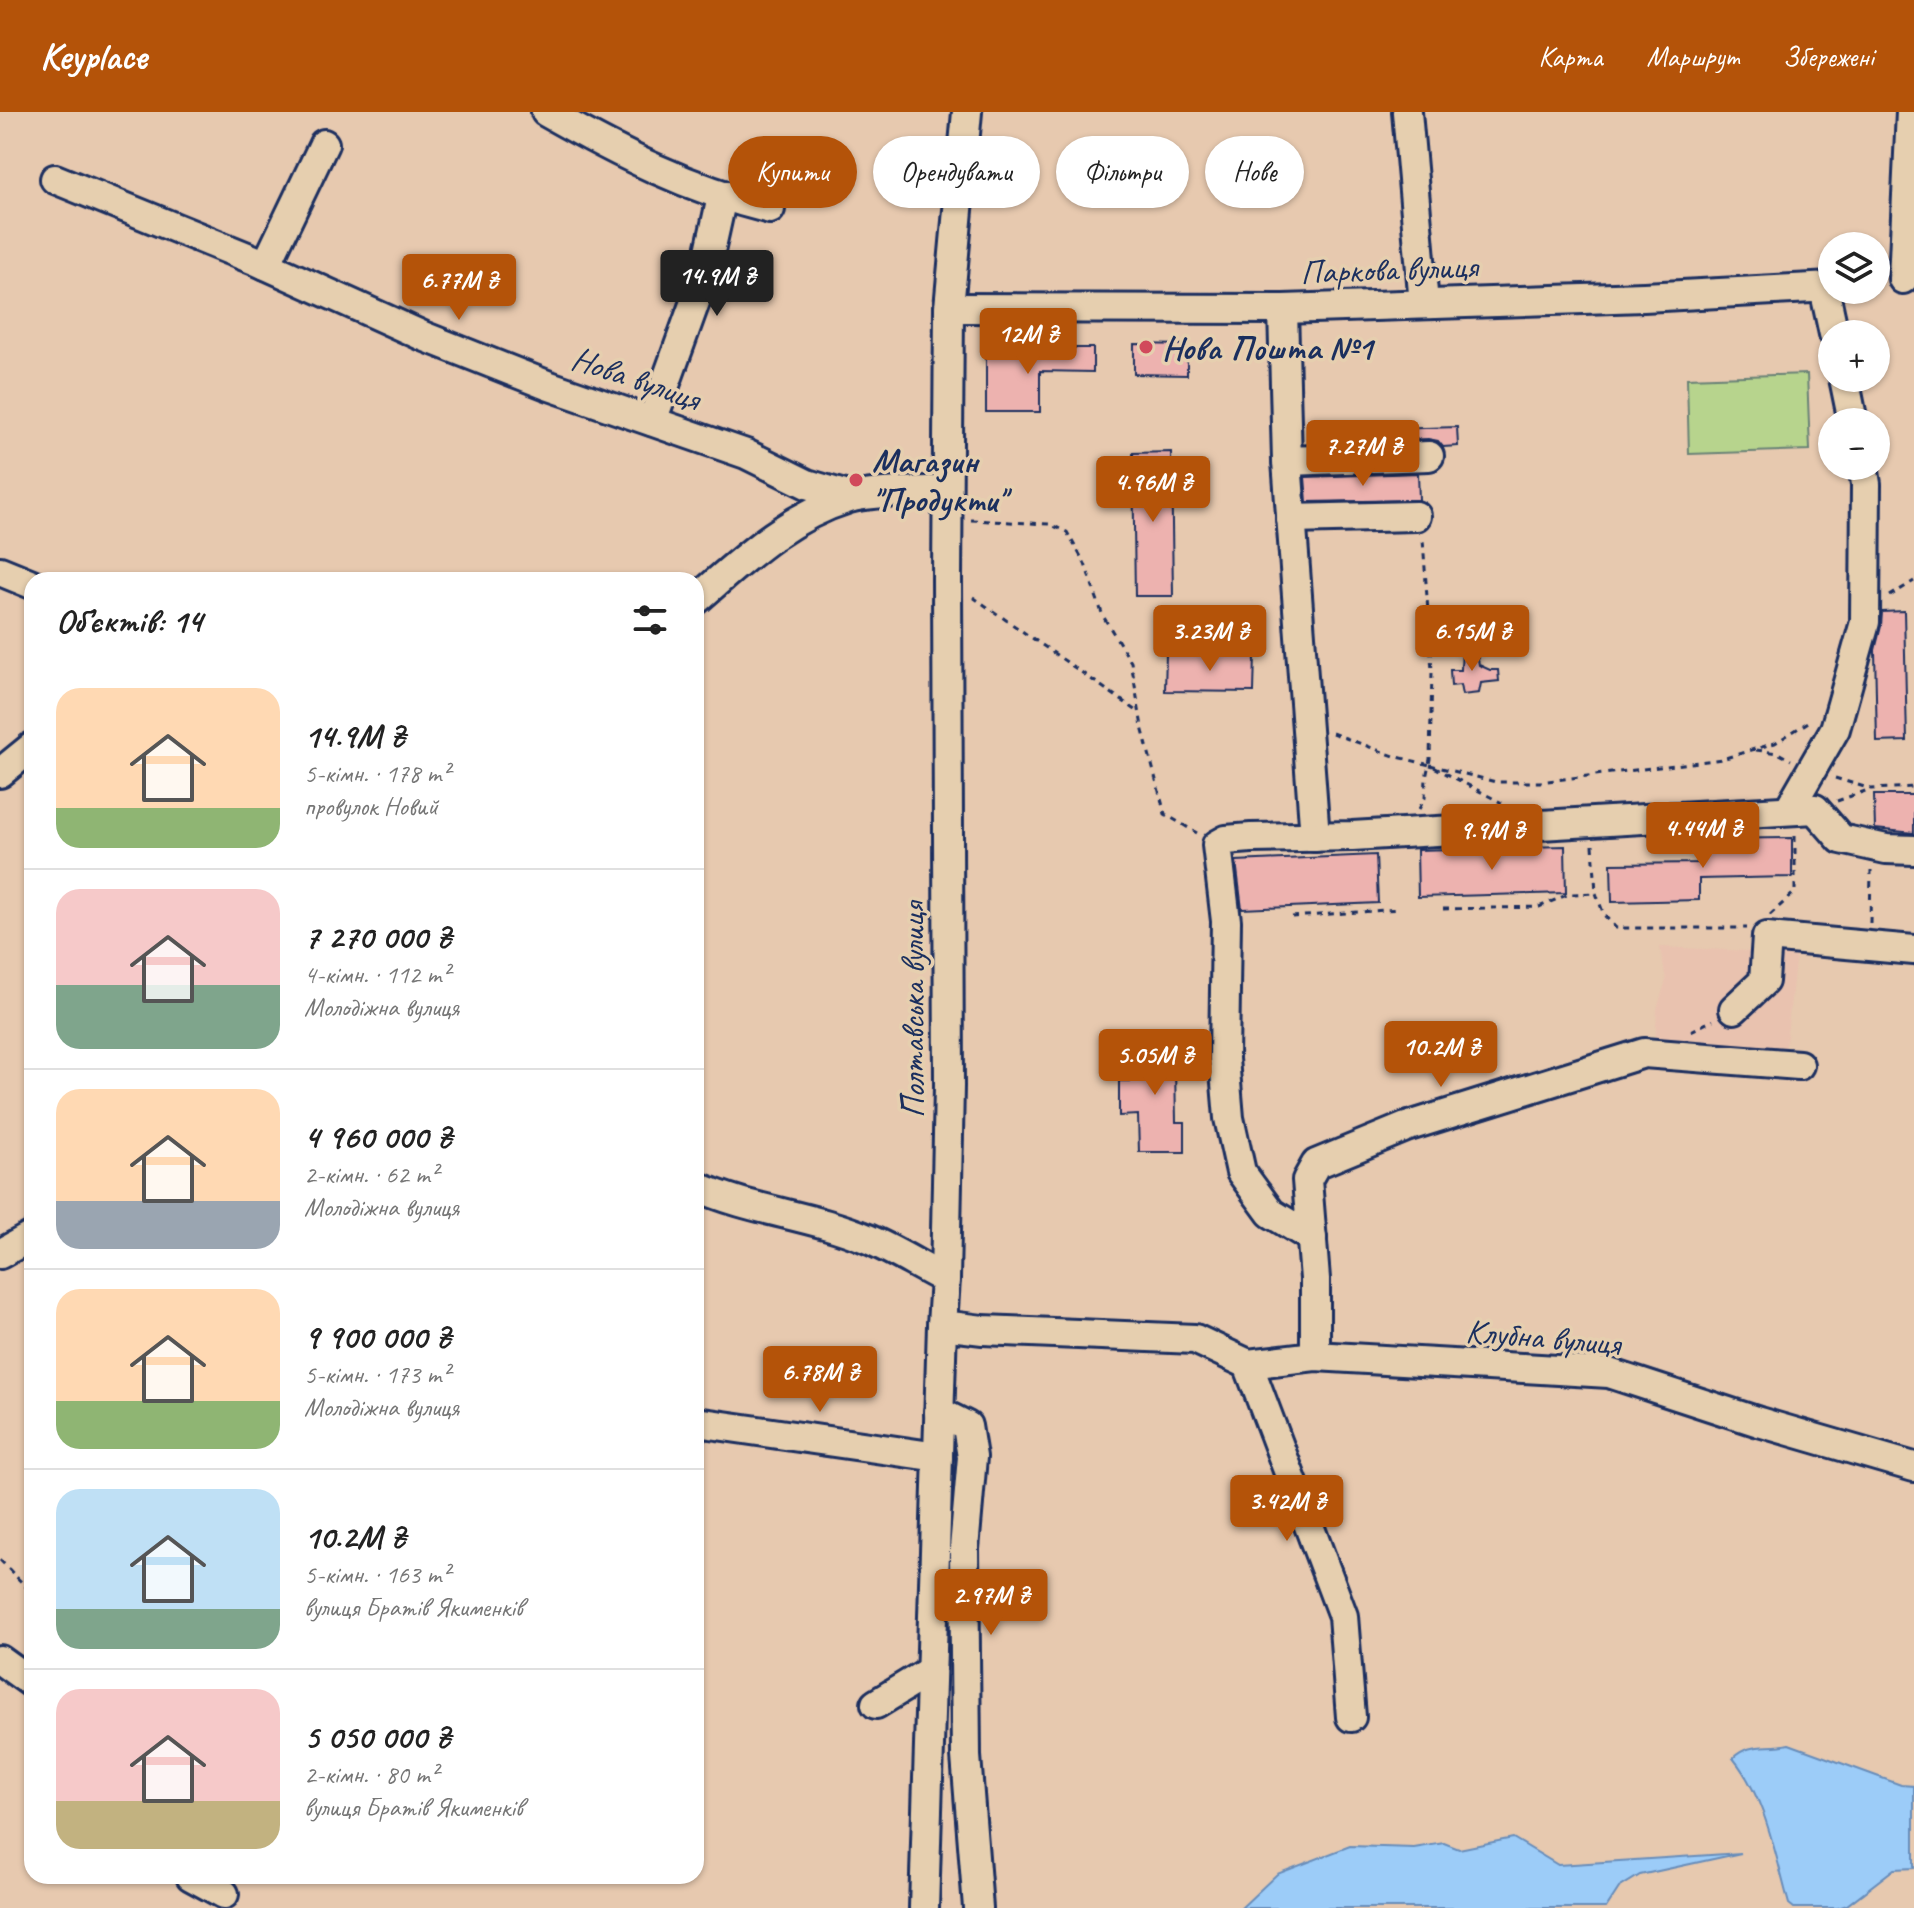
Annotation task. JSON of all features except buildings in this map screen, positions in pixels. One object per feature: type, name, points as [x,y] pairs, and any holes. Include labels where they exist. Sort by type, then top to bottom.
[{"type":"street","points":[[546,112],[626,157],[722,197],[770,209]]},
{"type":"street","name":"Полтавська вулиця","points":[[924,1908],[949,1086],[949,308],[967,112]]},
{"type":"street","points":[[1407,112],[1424,304]]},
{"type":"street","points":[[1898,280],[1911,112]]},
{"type":"street","points":[[266,265],[324,144]]},
{"type":"street","name":"Нова вулиця","points":[[55,179],[266,265],[437,342],[547,385],[746,454],[807,484],[851,497]]},
{"type":"street","points":[[652,421],[705,274],[722,197]]},
{"type":"street","name":"Паркова вулиця","points":[[949,308],[1283,309],[1659,297],[1818,288]]},
{"type":"street","points":[[1283,309],[1287,461],[1315,837]]},
{"type":"street","points":[[1287,461],[1429,456]]},
{"type":"street","points":[[1800,809],[1835,729],[1865,622],[1865,480]]},
{"type":"street","points":[[704,593],[754,549],[797,519],[851,497],[947,490]]},
{"type":"street","points":[[1291,519],[1416,516]]},
{"type":"street","points":[[0,571],[24,581]]},
{"type":"street","points":[[0,773],[24,754]]},
{"type":"street","points":[[1312,1238],[1271,1213],[1241,1172],[1229,1118],[1224,1059],[1226,921],[1217,845],[1226,840],[1239,839],[1406,833],[1800,809],[1841,839],[1914,850]]},
{"type":"street","points":[[1734,1009],[1764,981],[1761,932],[1914,950]]},
{"type":"street","points":[[1315,1356],[1307,1180],[1316,1164],[1406,1127],[1644,1053],[1799,1065]]},
{"type":"street","points":[[704,1190],[727,1200],[868,1238],[945,1279]]},
{"type":"street","points":[[0,1254],[24,1240]]},
{"type":"street","points":[[942,1325],[983,1330],[1195,1339],[1248,1364],[1343,1616],[1351,1717]]},
{"type":"street","name":"Клубна вулиця","points":[[1248,1364],[1315,1356],[1609,1373],[1759,1422],[1913,1463]]},
{"type":"street","points":[[939,1412],[967,1426],[972,1457],[964,1549],[965,1726],[978,1908]]},
{"type":"street","points":[[704,1423],[938,1457]]},
{"type":"street","points":[[0,1660],[24,1677]]},
{"type":"street","points":[[876,1704],[930,1671]]},
{"type":"path","points":[[1406,833],[1425,798],[1430,765],[1432,671],[1429,595],[1423,539],[1416,516]]},
{"type":"path","points":[[969,520],[1049,524],[1067,532],[1085,564],[1103,616],[1131,662],[1140,714],[1165,814],[1217,845]]},
{"type":"path","points":[[973,597],[1140,714]]},
{"type":"path","points":[[1306,723],[1394,756],[1496,782],[1540,782],[1722,759],[1775,743],[1843,700]]},
{"type":"path","points":[[1430,765],[1542,825]]},
{"type":"path","points":[[1592,822],[1596,893],[1604,915],[1616,928],[1761,932],[1795,892],[1800,809],[1871,789]]},
{"type":"path","points":[[1869,946],[1872,846]]},
{"type":"path","points":[[1443,909],[1539,907],[1569,894],[1596,893]]},
{"type":"path","points":[[1292,917],[1399,909]]},
{"type":"path","points":[[0,1560],[24,1585]]},
{"type":"shaded area","points":[[1660,947],[1796,953],[1785,1054],[1655,1045],[1657,1009],[1666,980]]},
{"type":"green space","points":[[1807,374],[1810,450],[1689,454],[1687,378]]},
{"type":"water","points":[[1789,1744],[1901,1785],[1914,1786],[1914,1868],[1894,1869],[1847,1905],[1838,1908],[1794,1908],[1789,1904],[1762,1809],[1733,1758],[1752,1748]]},
{"type":"water","points":[[1513,1838],[1558,1865],[1741,1853],[1640,1875],[1619,1888],[1606,1908],[1241,1908],[1277,1874],[1350,1846],[1414,1848],[1444,1843],[1459,1849]]},
{"type":"place","name":"Нова Пошта №1","points":[[1146,347]]},
{"type":"place","name":"Магазин \"Продукти\"","points":[[856,480]]}]
